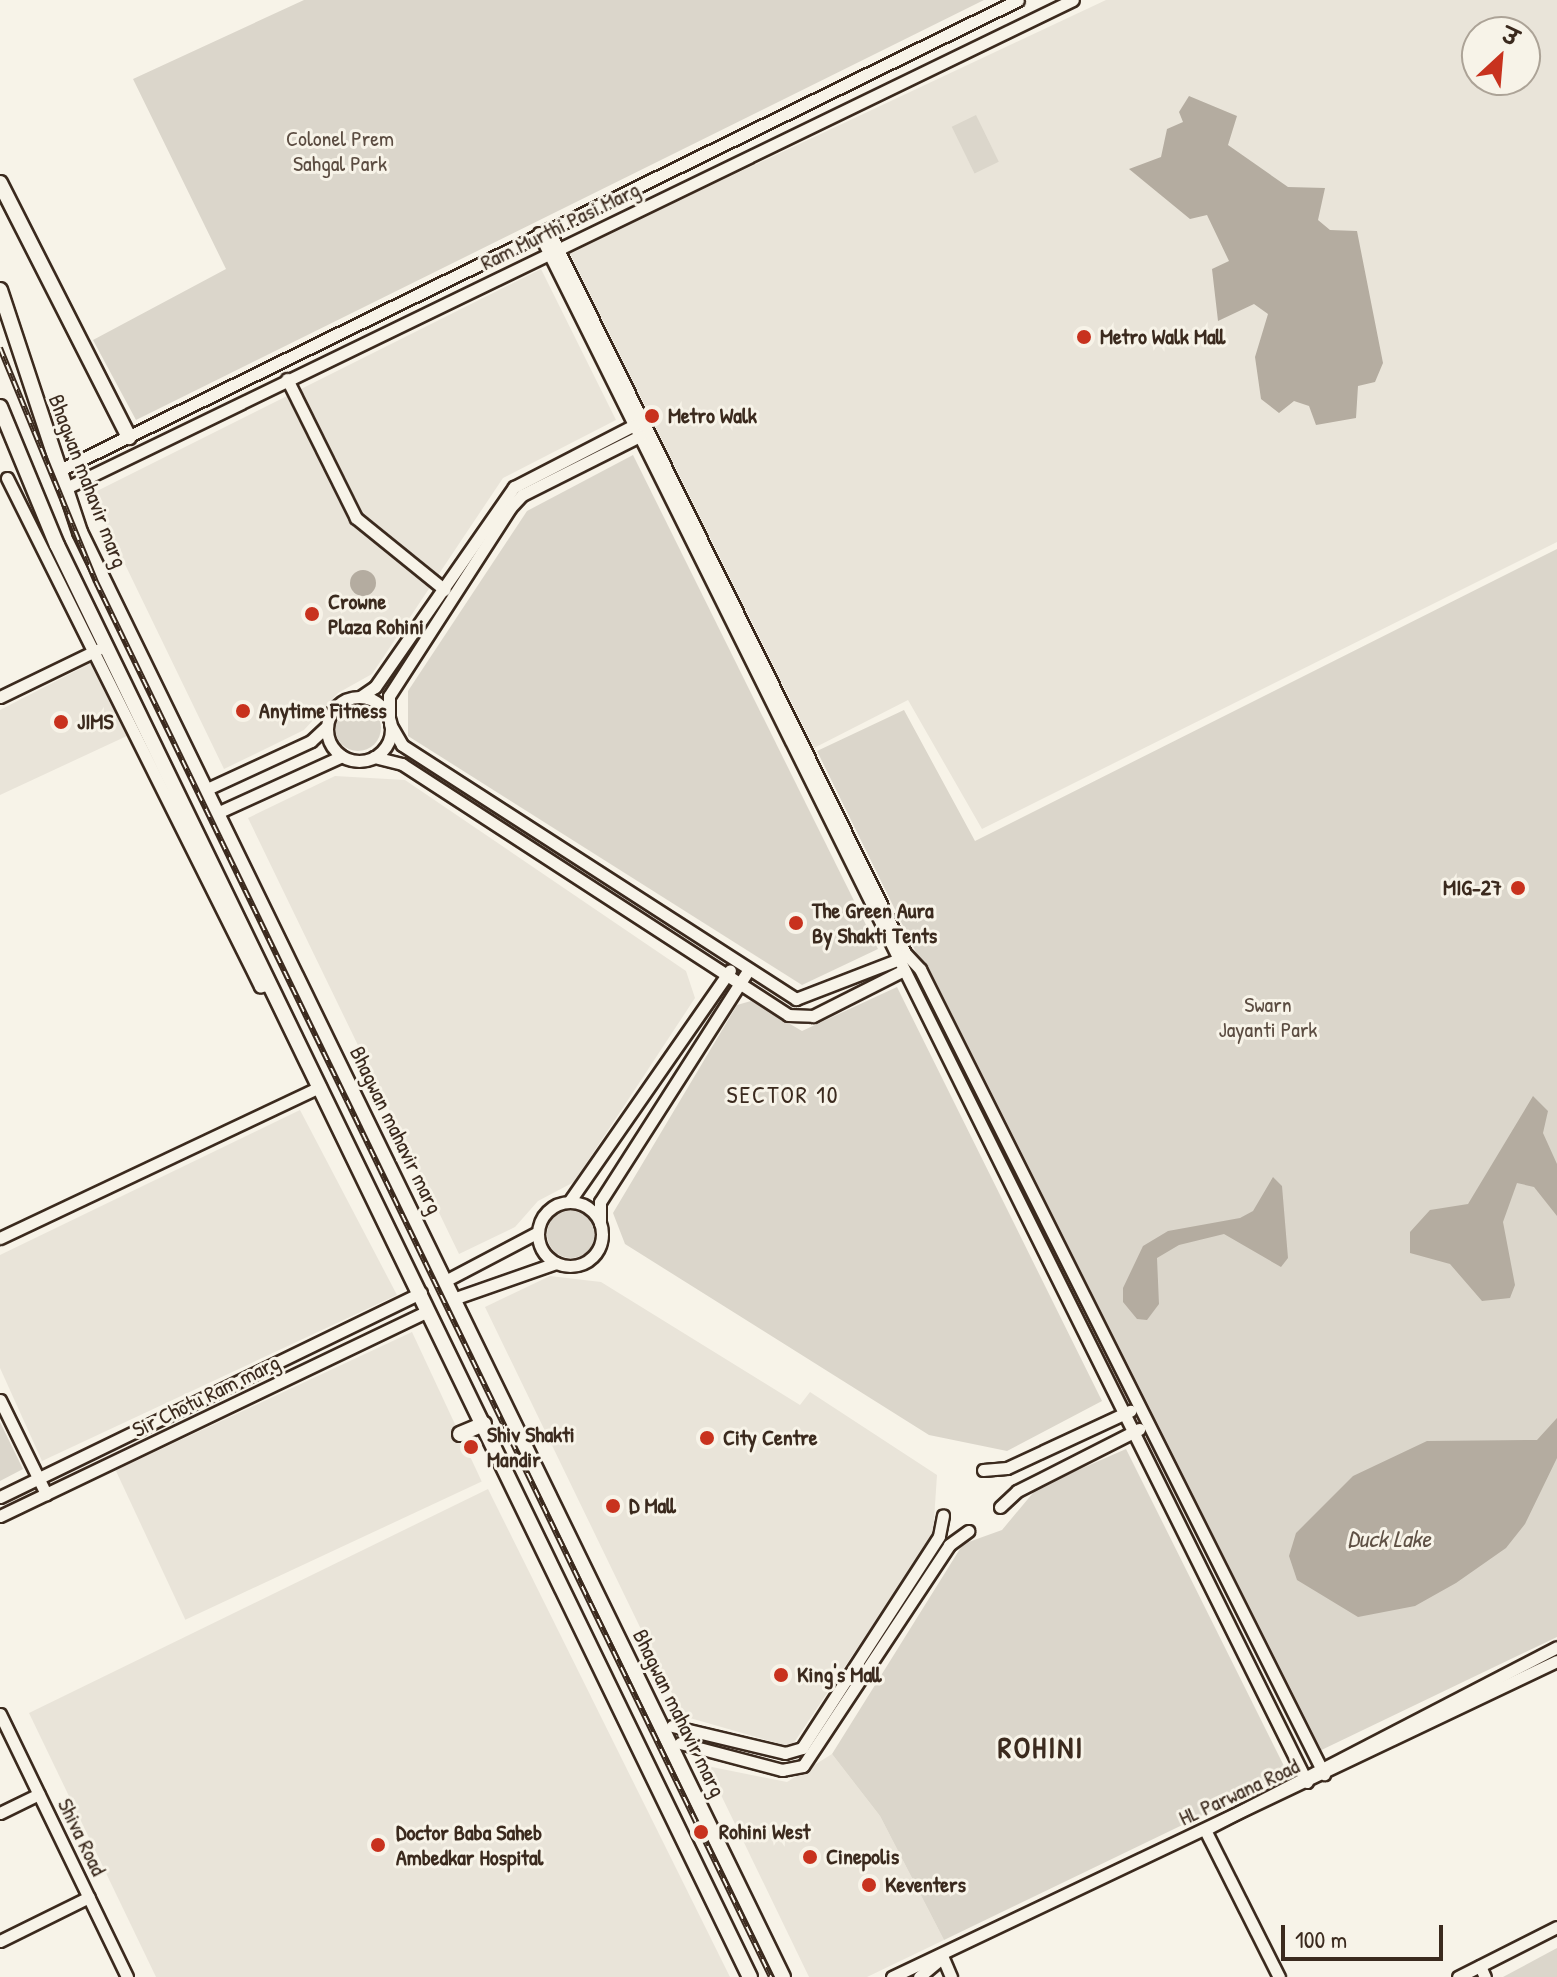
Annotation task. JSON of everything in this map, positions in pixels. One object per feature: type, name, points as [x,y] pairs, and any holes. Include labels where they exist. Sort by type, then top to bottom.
[{"type":"main road","points":[[0,183],[129,437]]},
{"type":"main road","name":"Bhagwan mahavir marg","points":[[0,290],[64,489],[205,790],[783,1977]]},
{"type":"main road","points":[[0,407],[106,646],[484,1424],[562,1603],[750,1977]]},
{"type":"main road","points":[[255,954],[279,940]]},
{"type":"main road","points":[[460,1434],[484,1424]]},
{"type":"street","name":"Ram Murthi Pasi Marg","points":[[58,471],[1018,0]]},
{"type":"street","name":"Ram Murthi Pasi Marg","points":[[64,489],[1073,0]]},
{"type":"street","points":[[544,231],[634,425],[898,957],[902,971],[1304,1778]]},
{"type":"street","points":[[553,252],[1322,1770],[1557,1647]]},
{"type":"street","points":[[287,379],[356,518],[447,591]]},
{"type":"street","points":[[634,425],[514,487],[447,591],[389,696],[390,721],[402,745],[748,971],[807,998],[898,957],[913,961]]},
{"type":"street","points":[[205,790],[311,741],[327,726],[339,703],[360,697],[375,687],[522,495],[640,436]]},
{"type":"street","points":[[29,478],[3,478],[260,986],[270,985]]},
{"type":"street","points":[[0,697],[106,646]]},
{"type":"street","points":[[360,697],[390,721]]},
{"type":"street","points":[[374,757],[390,721]]},
{"type":"street","points":[[327,726],[342,756]]},
{"type":"street","points":[[217,813],[342,756],[374,757],[402,764],[739,985],[798,1019],[902,971]]},
{"type":"street","points":[[445,1281],[538,1232],[548,1210],[569,1202],[736,963]]},
{"type":"street","points":[[453,1299],[537,1264],[592,1258],[600,1223],[600,1202],[748,971]]},
{"type":"street","points":[[0,1238],[320,1087]]},
{"type":"street","points":[[569,1202],[590,1209],[600,1223]]},
{"type":"street","points":[[538,1232],[556,1263]]},
{"type":"street","name":"Sir Chotu Ram marg","points":[[0,1497],[421,1293]]},
{"type":"street","name":"Sir Chotu Ram marg","points":[[0,1516],[428,1311]]},
{"type":"street","points":[[0,1400],[46,1494]]},
{"type":"street","points":[[983,1470],[1007,1468],[1138,1408]]},
{"type":"street","points":[[1000,1507],[1147,1425]]},
{"type":"street","points":[[672,1726],[785,1753],[802,1748],[939,1536],[943,1515]]},
{"type":"street","points":[[680,1743],[782,1770],[803,1766],[949,1545],[968,1531]]},
{"type":"street","name":"HL Parwana Road","points":[[892,1977],[941,1959],[1304,1778],[1557,1661]]},
{"type":"street","name":"Shiva Road","points":[[0,1715],[127,1977]]},
{"type":"street","points":[[0,1813],[39,1794]]},
{"type":"street","points":[[1206,1829],[1279,1977]]},
{"type":"street","points":[[0,1941],[89,1897]]},
{"type":"street","points":[[1458,1977],[1483,1972],[1557,1927]]},
{"type":"street","points":[[941,1959],[951,1977]]},
{"type":"street","name":"HL Parwana Road","points":[[919,1977],[941,1959]]},
{"type":"shaded area","name":"Metro Walk Mall","points":[[1106,0],[1557,0],[1557,542],[982,829],[908,700],[814,748],[569,252]]},
{"type":"shaded area","points":[[541,269],[616,420],[503,478],[372,674],[338,693],[304,730],[224,769],[91,494]]},
{"type":"shaded area","name":"JIMS","points":[[93,662],[129,735],[0,795],[0,710]]},
{"type":"shaded area","points":[[335,776],[405,780],[686,971],[695,998],[574,1182],[538,1201],[515,1227],[459,1254],[248,818]]},
{"type":"shaded area","points":[[300,1110],[397,1295],[42,1461],[0,1368],[0,1255]]},
{"type":"shaded area","points":[[550,1276],[601,1282],[800,1405],[810,1392],[937,1475],[933,1535],[791,1747],[683,1716],[485,1307]]},
{"type":"shaded area","points":[[412,1332],[482,1482],[185,1620],[116,1470]]},
{"type":"shaded area","name":"Doctor Baba Saheb Ambedkar Hospital","points":[[488,1489],[730,1977],[156,1977],[29,1713]]},
{"type":"shaded area","points":[[832,1754],[880,1816],[944,1940],[867,1977],[809,1977],[707,1766],[787,1782]]},
{"type":"green space","name":"Colonel Prem Sahgal Park","points":[[304,0],[984,0],[136,420],[93,340],[226,269],[133,79]]},
{"type":"green space","points":[[976,115],[999,162],[975,174],[952,127]]},
{"type":"green space","points":[[633,455],[878,949],[802,985],[408,736],[408,691],[527,511]]},
{"type":"green space","name":"Swarn Jayanti Park","points":[[1557,549],[1557,1637],[1311,1755],[817,751],[904,710],[975,841]]},
{"type":"green space","points":[[358,705],[374,712],[381,728],[374,744],[358,751],[342,744],[335,728],[342,712]]},
{"type":"green space","points":[[897,987],[1102,1401],[1007,1451],[929,1435],[625,1244],[613,1213],[737,1005],[751,1001],[802,1031]]},
{"type":"green space","points":[[571,1210],[588,1217],[595,1234],[588,1251],[571,1258],[554,1251],[547,1234],[554,1217]]},
{"type":"green space","points":[[0,1422],[23,1469],[0,1481]]},
{"type":"green space","points":[[1126,1449],[1288,1774],[944,1940],[880,1816],[832,1754],[963,1544],[1002,1530],[1037,1488]]},
{"type":"green space","points":[[1557,1948],[1557,1977],[1503,1977]]},
{"type":"water","points":[[1189,96],[1237,116],[1228,145],[1288,187],[1325,188],[1318,220],[1330,230],[1357,231],[1383,363],[1375,382],[1358,386],[1356,418],[1316,425],[1309,406],[1294,401],[1279,413],[1261,399],[1255,357],[1268,314],[1254,304],[1218,321],[1212,269],[1229,261],[1207,215],[1190,219],[1129,169],[1161,157],[1167,129],[1183,122],[1179,112]]},
{"type":"water","points":[[363,570],[372,574],[376,583],[372,592],[363,596],[354,592],[350,583],[354,574]]},
{"type":"water","points":[[1533,1096],[1548,1111],[1543,1133],[1557,1164],[1557,1216],[1534,1187],[1517,1183],[1503,1222],[1515,1285],[1510,1298],[1482,1301],[1450,1264],[1410,1253],[1410,1232],[1430,1210],[1468,1204]]},
{"type":"water","points":[[1273,1177],[1282,1186],[1288,1258],[1281,1267],[1224,1234],[1179,1245],[1157,1258],[1159,1304],[1147,1320],[1137,1319],[1123,1302],[1123,1288],[1143,1246],[1168,1231],[1240,1218],[1253,1211]]},
{"type":"water","name":"Duck Lake","points":[[1557,1418],[1557,1458],[1525,1524],[1506,1548],[1456,1583],[1415,1606],[1358,1617],[1297,1580],[1289,1556],[1296,1533],[1353,1476],[1427,1441],[1537,1440]]},
{"type":"railway","points":[[0,348],[96,582],[771,1977]]},
{"type":"place","name":"Metro Walk Mall","points":[[1084,337]]},
{"type":"place","name":"Metro Walk","points":[[652,416]]},
{"type":"place","name":"Crowne Plaza Rohini","points":[[312,614]]},
{"type":"place","name":"Anytime Fitness","points":[[243,711]]},
{"type":"place","name":"JIMS","points":[[61,722]]},
{"type":"place","name":"MIG-27","points":[[1518,888]]},
{"type":"place","name":"The Green Aura By Shakti Tents","points":[[796,923]]},
{"type":"place","name":"City Centre","points":[[707,1438]]},
{"type":"place","name":"Shiv Shakti Mandir","points":[[471,1447]]},
{"type":"place","name":"D Mall","points":[[613,1506]]},
{"type":"place","name":"King's Mall","points":[[781,1675]]},
{"type":"place","name":"Rohini West","points":[[701,1832]]},
{"type":"place","name":"Doctor Baba Saheb Ambedkar Hospital","points":[[378,1845]]},
{"type":"place","name":"Cinepolis","points":[[810,1857]]},
{"type":"place","name":"Keventers","points":[[869,1885]]},
{"type":"district","name":"SECTOR 10","points":[[783,1095]]},
{"type":"district","name":"ROHINI","points":[[1041,1747]]}]
